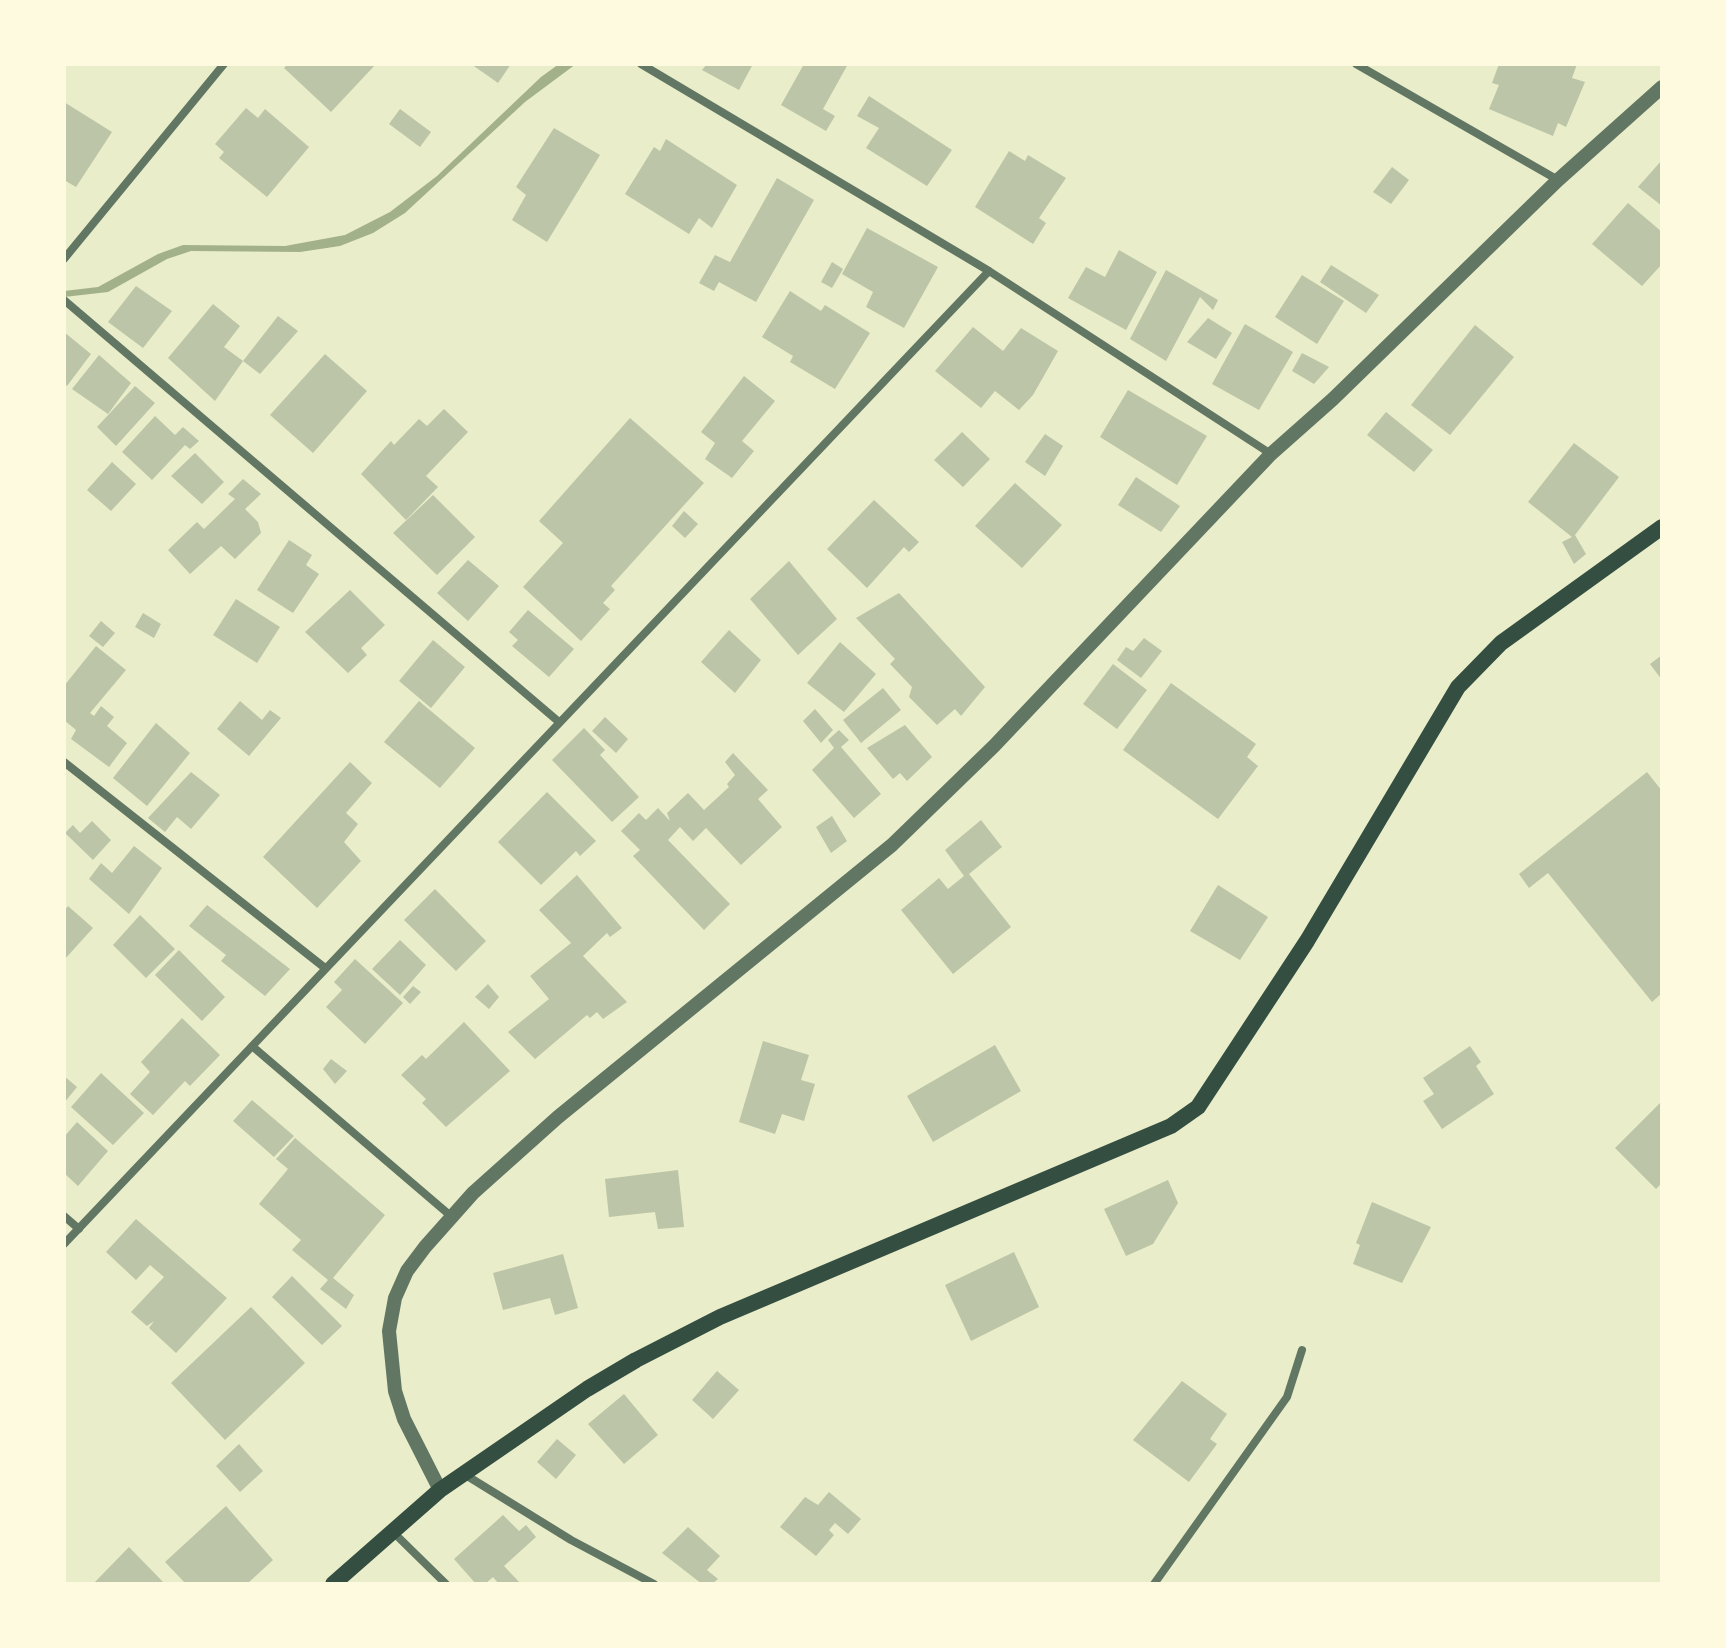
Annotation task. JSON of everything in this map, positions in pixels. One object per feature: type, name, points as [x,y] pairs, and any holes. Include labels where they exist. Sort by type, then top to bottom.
[{"type":"main road","points":[[333,1584],[440,1490],[587,1389],[720,1317],[1171,1126],[1198,1107],[1307,941],[1458,687],[1501,643],[1662,527]]},
{"type":"street","points":[[64,259],[224,64]]},
{"type":"street","points":[[641,64],[989,271],[1271,454]]},
{"type":"street","points":[[1356,64],[1558,180]]},
{"type":"street","points":[[440,1490],[404,1419],[395,1391],[389,1331],[395,1298],[407,1271],[473,1193],[558,1117],[892,845],[994,746],[1271,454],[1333,399],[1558,180],[1662,87]]},
{"type":"street","points":[[64,1244],[989,271]]},
{"type":"street","points":[[64,300],[559,722]]},
{"type":"street","points":[[64,762],[325,968]]},
{"type":"street","points":[[252,1046],[452,1218]]},
{"type":"street","points":[[64,1216],[79,1229]]},
{"type":"street","points":[[1154,1584],[1287,1397],[1302,1350]]},
{"type":"street","points":[[463,1473],[571,1540],[654,1584]]},
{"type":"street","points":[[392,1530],[446,1584]]},
{"type":"shaded area","points":[[559,64],[576,64],[525,102],[405,213],[373,233],[340,246],[300,252],[191,251],[167,259],[108,292],[64,297],[64,291],[98,287],[158,254],[183,245],[285,246],[345,235],[390,212],[437,176],[541,77]]},
{"type":"building","points":[[288,64],[376,64],[331,112],[284,68]]},
{"type":"building","points":[[471,64],[511,64],[498,83]]},
{"type":"building","points":[[707,64],[753,64],[739,90],[702,70]]},
{"type":"building","points":[[804,64],[848,64],[823,109],[835,116],[826,131],[781,105]]},
{"type":"building","points":[[1499,64],[1577,64],[1572,78],[1585,82],[1566,127],[1558,123],[1553,136],[1489,109],[1499,85],[1492,83]]},
{"type":"building","points":[[869,96],[952,150],[927,186],[866,148],[879,128],[857,116]]},
{"type":"building","points":[[64,102],[112,132],[76,187],[64,180]]},
{"type":"building","points":[[246,108],[258,118],[265,109],[309,147],[267,197],[219,158],[224,152],[215,144]]},
{"type":"building","points":[[400,109],[431,132],[420,147],[389,124]]},
{"type":"building","points":[[554,128],[600,155],[547,242],[512,220],[526,195],[516,187]]},
{"type":"building","points":[[666,139],[737,185],[712,228],[699,218],[689,234],[625,194],[654,147],[660,151]]},
{"type":"building","points":[[1009,151],[1025,161],[1028,155],[1066,178],[1039,218],[1046,223],[1033,244],[975,207]]},
{"type":"building","points":[[1662,160],[1662,206],[1638,187]]},
{"type":"building","points":[[1392,167],[1409,180],[1391,204],[1373,192]]},
{"type":"building","points":[[777,178],[814,200],[756,302],[719,282],[714,291],[699,283],[715,255],[730,262]]},
{"type":"building","points":[[1628,203],[1662,232],[1662,264],[1642,286],[1592,244]]},
{"type":"building","points":[[867,228],[938,267],[904,328],[866,307],[873,292],[842,274]]},
{"type":"building","points":[[1119,250],[1157,272],[1126,330],[1068,298],[1086,267],[1105,277]]},
{"type":"building","points":[[832,262],[843,269],[832,288],[821,282]]},
{"type":"building","points":[[1331,265],[1379,295],[1366,313],[1320,282]]},
{"type":"building","points":[[1166,270],[1218,300],[1213,310],[1200,297],[1166,361],[1130,339]]},
{"type":"building","points":[[1302,275],[1344,301],[1317,344],[1275,317]]},
{"type":"building","points":[[136,286],[172,311],[143,348],[108,322]]},
{"type":"building","points":[[790,291],[821,311],[825,305],[870,333],[835,389],[790,362],[793,356],[762,337]]},
{"type":"building","points":[[213,304],[240,326],[224,347],[243,361],[215,401],[168,358]]},
{"type":"building","points":[[278,316],[298,331],[260,374],[243,361]]},
{"type":"building","points":[[1208,318],[1232,333],[1216,359],[1187,342]]},
{"type":"building","points":[[1245,324],[1293,352],[1259,410],[1212,384]]},
{"type":"building","points":[[1475,325],[1514,357],[1450,435],[1411,405]]},
{"type":"building","points":[[973,327],[1003,351],[1021,328],[1058,351],[1033,395],[1019,410],[995,391],[981,408],[935,371]]},
{"type":"building","points":[[64,332],[91,354],[67,386],[64,383]]},
{"type":"building","points":[[1302,353],[1329,367],[1314,384],[1292,371]]},
{"type":"building","points":[[325,354],[367,391],[313,453],[270,415]]},
{"type":"building","points":[[99,355],[131,383],[108,414],[72,389]]},
{"type":"building","points":[[744,376],[775,401],[742,441],[754,451],[732,478],[705,459],[715,443],[701,432]]},
{"type":"building","points":[[135,386],[155,403],[116,446],[97,427]]},
{"type":"building","points":[[1128,390],[1207,436],[1177,485],[1100,437]]},
{"type":"building","points":[[444,409],[468,432],[426,476],[438,487],[406,520],[361,474],[391,441],[394,445],[419,419],[427,426]]},
{"type":"building","points":[[1386,412],[1433,450],[1414,472],[1367,435]]},
{"type":"building","points":[[155,416],[175,435],[183,427],[199,441],[190,449],[185,445],[152,480],[122,452]]},
{"type":"building","points":[[630,418],[704,483],[611,586],[615,590],[603,603],[610,609],[581,641],[523,587],[563,543],[539,521]]},
{"type":"building","points":[[962,432],[990,459],[963,487],[934,460]]},
{"type":"building","points":[[1045,434],[1063,446],[1045,476],[1025,462]]},
{"type":"building","points":[[1574,443],[1619,477],[1575,535],[1586,554],[1574,564],[1562,542],[1572,537],[1528,502]]},
{"type":"building","points":[[195,453],[224,482],[202,504],[171,476]]},
{"type":"building","points":[[112,462],[136,484],[111,511],[87,490]]},
{"type":"building","points":[[1136,477],[1180,506],[1161,532],[1118,505]]},
{"type":"building","points":[[243,479],[261,494],[245,509],[258,522],[261,533],[235,559],[221,546],[190,574],[168,550],[197,522],[204,529],[235,499],[228,494]]},
{"type":"building","points":[[1015,483],[1062,525],[1022,568],[975,526]]},
{"type":"building","points":[[433,495],[475,537],[437,575],[393,533]]},
{"type":"building","points":[[874,500],[919,542],[909,552],[904,547],[867,588],[827,549]]},
{"type":"building","points":[[684,511],[698,524],[685,538],[672,526]]},
{"type":"building","points":[[289,540],[312,555],[306,565],[319,574],[293,613],[257,590]]},
{"type":"building","points":[[468,560],[499,586],[468,621],[437,593]]},
{"type":"building","points":[[789,561],[837,619],[798,655],[750,599]]},
{"type":"building","points":[[350,590],[385,625],[361,648],[367,655],[348,673],[305,632]]},
{"type":"building","points":[[899,593],[985,687],[961,716],[955,709],[937,725],[909,697],[912,687],[890,664],[895,659],[856,618]]},
{"type":"building","points":[[236,599],[280,627],[257,663],[213,635]]},
{"type":"building","points":[[528,610],[574,649],[549,677],[512,646],[518,640],[509,632]]},
{"type":"building","points":[[143,613],[161,624],[154,638],[135,627]]},
{"type":"building","points":[[101,621],[115,633],[103,647],[89,636]]},
{"type":"building","points":[[729,630],[761,660],[735,693],[701,662]]},
{"type":"building","points":[[1144,638],[1162,651],[1141,678],[1117,660],[1126,647],[1133,651]]},
{"type":"building","points":[[433,640],[465,667],[431,708],[399,681]]},
{"type":"building","points":[[840,642],[876,674],[844,712],[807,683]]},
{"type":"building","points":[[96,646],[126,670],[90,713],[94,716],[101,706],[114,717],[107,726],[127,743],[109,767],[71,739],[76,730],[64,720],[64,686]]},
{"type":"building","points":[[1662,655],[1662,680],[1650,664]]},
{"type":"building","points":[[1113,664],[1147,690],[1117,729],[1083,704]]},
{"type":"building","points":[[1171,683],[1256,744],[1247,757],[1258,766],[1218,819],[1123,750]]},
{"type":"building","points":[[883,688],[901,710],[861,743],[843,720]]},
{"type":"building","points":[[240,701],[262,720],[270,710],[281,718],[249,756],[217,729]]},
{"type":"building","points":[[419,701],[475,748],[440,788],[384,742]]},
{"type":"building","points":[[815,709],[833,730],[821,743],[803,721]]},
{"type":"building","points":[[605,717],[628,739],[616,753],[592,731]]},
{"type":"building","points":[[156,723],[190,753],[147,806],[113,778]]},
{"type":"building","points":[[905,725],[932,757],[907,781],[900,773],[893,779],[867,748]]},
{"type":"building","points":[[584,728],[605,750],[600,755],[639,797],[612,822],[552,760]]},
{"type":"building","points":[[839,730],[849,740],[841,747],[881,794],[854,818],[812,770],[834,748],[828,740]]},
{"type":"building","points":[[733,753],[768,790],[758,799],[782,827],[741,865],[706,828],[693,841],[680,827],[668,840],[730,904],[704,930],[633,856],[640,850],[621,831],[639,813],[646,820],[658,808],[670,821],[667,813],[688,793],[704,810],[729,787],[727,784],[735,775],[725,762]]},
{"type":"building","points":[[350,762],[372,783],[346,813],[358,824],[344,842],[361,861],[317,908],[263,857]]},
{"type":"building","points":[[191,772],[220,795],[191,829],[177,817],[165,832],[148,818]]},
{"type":"building","points":[[1647,772],[1662,791],[1662,993],[1652,1002],[1548,873],[1529,888],[1519,874]]},
{"type":"building","points":[[547,792],[596,841],[580,856],[576,851],[541,885],[498,842]]},
{"type":"building","points":[[832,816],[847,841],[831,853],[816,827]]},
{"type":"building","points":[[981,820],[1002,847],[969,874],[1011,927],[953,974],[901,910],[939,878],[948,889],[964,876],[945,850]]},
{"type":"building","points":[[92,821],[111,840],[93,860],[65,833],[73,825],[80,833]]},
{"type":"building","points":[[134,846],[162,868],[129,914],[89,879],[101,863],[112,873]]},
{"type":"building","points":[[577,875],[622,928],[610,937],[607,933],[583,956],[627,1002],[603,1019],[597,1012],[590,1018],[587,1015],[535,1059],[508,1032],[549,999],[530,976],[571,943],[539,910]]},
{"type":"building","points":[[1218,885],[1268,917],[1240,960],[1190,931]]},
{"type":"building","points":[[435,889],[486,941],[456,971],[404,920]]},
{"type":"building","points":[[207,905],[290,969],[265,996],[221,961],[226,955],[189,926]]},
{"type":"building","points":[[68,906],[93,928],[64,960],[64,911]]},
{"type":"building","points":[[140,915],[175,949],[146,978],[113,945]]},
{"type":"building","points":[[400,940],[426,965],[400,995],[372,969]]},
{"type":"building","points":[[179,950],[225,997],[202,1021],[155,975]]},
{"type":"building","points":[[355,959],[403,1003],[365,1044],[326,1007],[342,990],[334,982]]},
{"type":"building","points":[[488,984],[499,997],[489,1009],[475,997]]},
{"type":"building","points":[[413,986],[421,992],[410,1004],[403,997]]},
{"type":"building","points":[[182,1018],[220,1055],[190,1086],[185,1081],[153,1115],[130,1094],[150,1072],[141,1062]]},
{"type":"building","points":[[464,1022],[510,1071],[446,1127],[422,1103],[426,1099],[401,1075],[422,1055],[426,1059]]},
{"type":"building","points":[[763,1041],[809,1055],[801,1080],[815,1084],[804,1121],[782,1114],[775,1134],[739,1122]]},
{"type":"building","points":[[995,1045],[1021,1091],[933,1142],[907,1096]]},
{"type":"building","points":[[1470,1046],[1481,1062],[1476,1066],[1494,1094],[1442,1129],[1423,1101],[1434,1094],[1423,1078]]},
{"type":"building","points":[[331,1059],[347,1071],[335,1084],[323,1069]]},
{"type":"building","points":[[101,1073],[144,1113],[113,1145],[71,1107]]},
{"type":"building","points":[[64,1076],[77,1087],[64,1103]]},
{"type":"building","points":[[252,1100],[294,1136],[274,1157],[233,1121]]},
{"type":"building","points":[[1662,1101],[1662,1183],[1656,1189],[1615,1148]]},
{"type":"building","points":[[77,1122],[108,1151],[78,1186],[64,1173],[64,1137]]},
{"type":"building","points":[[295,1138],[385,1215],[333,1278],[354,1295],[346,1309],[320,1289],[328,1280],[292,1250],[301,1240],[259,1204],[288,1169],[276,1159]]},
{"type":"building","points":[[678,1170],[684,1227],[658,1229],[655,1212],[609,1217],[605,1179]]},
{"type":"building","points":[[1168,1180],[1178,1203],[1153,1244],[1126,1256],[1104,1209]]},
{"type":"building","points":[[1372,1202],[1431,1227],[1402,1283],[1353,1264],[1360,1245],[1356,1243]]},
{"type":"building","points":[[136,1219],[227,1298],[176,1353],[149,1328],[154,1321],[147,1326],[131,1312],[164,1277],[150,1265],[136,1280],[106,1252]]},
{"type":"building","points":[[1014,1252],[1039,1307],[971,1341],[945,1285]]},
{"type":"building","points":[[563,1254],[578,1308],[555,1315],[550,1298],[503,1310],[493,1273]]},
{"type":"building","points":[[292,1276],[342,1326],[322,1345],[272,1297]]},
{"type":"building","points":[[251,1307],[305,1363],[225,1440],[171,1383]]},
{"type":"building","points":[[717,1371],[739,1390],[713,1419],[692,1400]]},
{"type":"building","points":[[1182,1381],[1227,1414],[1210,1439],[1217,1444],[1189,1482],[1133,1440]]},
{"type":"building","points":[[624,1394],[658,1435],[624,1464],[588,1424]]},
{"type":"building","points":[[557,1439],[576,1455],[556,1479],[537,1462]]},
{"type":"building","points":[[239,1444],[263,1471],[240,1492],[216,1466]]},
{"type":"building","points":[[829,1492],[861,1519],[848,1534],[835,1523],[829,1530],[834,1535],[816,1556],[780,1527],[805,1497],[818,1505]]},
{"type":"building","points":[[226,1506],[273,1560],[247,1584],[186,1584],[165,1562]]},
{"type":"building","points":[[503,1515],[519,1531],[526,1525],[536,1537],[504,1566],[521,1584],[499,1584],[493,1577],[485,1584],[476,1584],[454,1559]]},
{"type":"building","points":[[688,1527],[720,1556],[707,1570],[718,1579],[712,1584],[702,1584],[662,1553]]},
{"type":"building","points":[[129,1547],[165,1584],[93,1584]]}]
